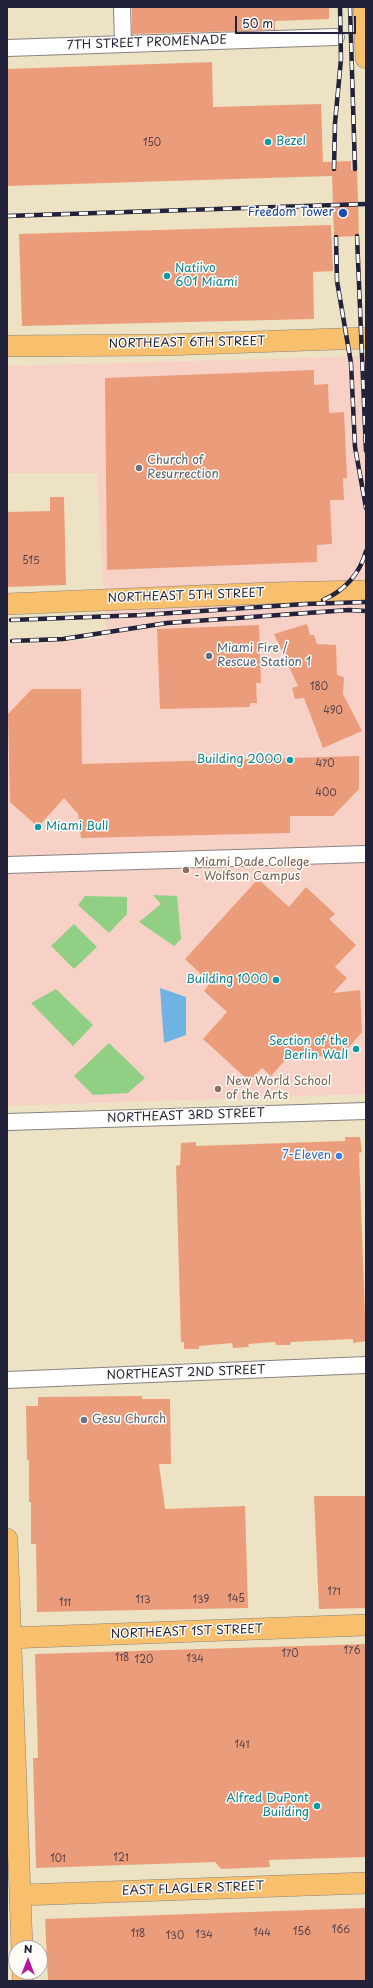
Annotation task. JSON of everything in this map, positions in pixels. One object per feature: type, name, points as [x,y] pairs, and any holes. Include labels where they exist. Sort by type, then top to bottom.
[{"type":"main road","points":[[364,7],[366,58]]},
{"type":"main road","name":"NORTHEAST 6TH STREET","points":[[7,346],[164,345],[366,338]]},
{"type":"main road","name":"NORTHEAST 5TH STREET","points":[[7,604],[366,591]]},
{"type":"main road","points":[[7,1538],[9,1638],[22,1940]]},
{"type":"main road","name":"NORTHEAST 1ST STREET","points":[[9,1638],[366,1625]]},
{"type":"main road","name":"EAST FLAGLER STREET","points":[[21,1895],[366,1883]]},
{"type":"street","points":[[122,7],[123,44]]},
{"type":"street","name":"7TH STREET PROMENADE","points":[[7,48],[336,37]]},
{"type":"street","points":[[7,865],[366,854]]},
{"type":"street","name":"NORTHEAST 3RD STREET","points":[[7,1122],[366,1111]]},
{"type":"street","name":"NORTHEAST 2ND STREET","points":[[7,1380],[366,1365]]},
{"type":"shaded area","name":"Miami Dade College - Wolfson Campus","points":[[366,356],[366,1094],[7,1106],[7,646],[106,638],[97,473],[7,473],[7,366]]},
{"type":"green space","points":[[153,895],[177,896],[181,939],[174,946],[139,922],[161,904]]},
{"type":"green space","points":[[85,896],[127,897],[127,914],[109,933],[78,905]]},
{"type":"green space","points":[[74,924],[97,947],[74,969],[51,946]]},
{"type":"green space","points":[[56,989],[93,1025],[73,1046],[31,1003]]},
{"type":"green space","points":[[109,1043],[145,1078],[128,1093],[93,1095],[74,1076]]},
{"type":"water","points":[[160,988],[186,997],[186,1035],[164,1043]]},
{"type":"building","points":[[132,7],[329,7],[329,19],[275,21],[275,30],[132,34]]},
{"type":"building","points":[[212,62],[213,107],[321,104],[323,162],[351,161],[351,170],[357,169],[359,236],[334,237],[332,176],[7,186],[7,69]]},
{"type":"building","name":"Natiivo 601 Miami","points":[[331,225],[333,271],[313,272],[314,319],[22,326],[19,234]]},
{"type":"building","points":[[314,370],[314,385],[328,384],[329,413],[344,412],[347,478],[343,478],[344,500],[330,500],[332,544],[317,545],[317,562],[107,570],[105,378]]},
{"type":"building","points":[[50,497],[64,497],[66,585],[7,587],[7,512],[50,511]]},
{"type":"building","points":[[307,624],[310,635],[314,635],[317,644],[336,645],[337,675],[344,677],[343,694],[362,731],[323,748],[304,698],[295,699],[292,688],[298,686],[274,634]]},
{"type":"building","name":"Miami Fire / Rescue Station 1","points":[[259,625],[261,683],[256,683],[257,703],[250,703],[250,707],[160,709],[157,629]]},
{"type":"building","name":"Building 2000","points":[[32,689],[81,689],[82,764],[359,756],[359,789],[333,816],[290,816],[290,833],[81,838],[78,814],[64,798],[38,827],[10,802],[8,714]]},
{"type":"building","name":"Building 1000","points":[[258,879],[289,907],[306,887],[335,914],[329,919],[356,945],[335,967],[347,978],[333,993],[360,990],[362,1032],[342,1055],[287,1058],[271,1076],[262,1068],[249,1081],[203,1039],[227,1012],[204,991],[210,983],[185,959]]},
{"type":"building","points":[[345,1137],[360,1137],[362,1152],[359,1153],[366,1341],[353,1343],[353,1339],[291,1342],[290,1345],[276,1345],[275,1342],[248,1344],[249,1347],[233,1348],[232,1343],[199,1346],[199,1349],[184,1349],[184,1342],[181,1342],[176,1166],[180,1165],[181,1143],[196,1142],[196,1146],[345,1141]]},
{"type":"building","points":[[142,1396],[142,1399],[170,1399],[171,1464],[159,1464],[165,1509],[245,1506],[248,1608],[37,1612],[36,1544],[31,1544],[31,1502],[29,1502],[29,1460],[27,1460],[26,1406],[38,1406],[38,1397]]},
{"type":"building","points":[[314,1496],[366,1496],[366,1608],[319,1609]]},
{"type":"building","points":[[366,1644],[366,1857],[269,1860],[270,1867],[221,1869],[215,1862],[36,1868],[33,1758],[38,1758],[35,1654]]},
{"type":"building","points":[[366,1908],[366,1981],[48,1981],[48,1940],[46,1940],[45,1919]]},
{"type":"railway","points":[[334,169],[335,123],[341,59],[340,7]]},
{"type":"railway","points":[[350,7],[355,169]]},
{"type":"railway","points":[[7,216],[366,204]]},
{"type":"railway","points":[[357,236],[366,451]]},
{"type":"railway","points":[[336,237],[337,281],[351,363],[355,447],[366,508]]},
{"type":"railway","points":[[323,600],[338,592],[350,581],[360,567],[366,551]]},
{"type":"railway","points":[[11,620],[142,615],[305,604],[366,602]]},
{"type":"railway","points":[[12,641],[63,639],[167,623],[349,610],[366,611]]},
{"type":"place","name":"Bezel","points":[[268,142]]},
{"type":"place","name":"Freedom Tower","points":[[343,213]]},
{"type":"place","name":"Natiivo 601 Miami","points":[[167,276]]},
{"type":"place","name":"Church of Resurrection","points":[[139,468]]},
{"type":"place","name":"Miami Fire / Rescue Station 1","points":[[209,656]]},
{"type":"place","name":"Building 2000","points":[[290,760]]},
{"type":"place","name":"Miami Bull","points":[[38,827]]},
{"type":"place","name":"Miami Dade College - Wolfson Campus","points":[[186,870]]},
{"type":"place","name":"Building 1000","points":[[276,980]]},
{"type":"place","name":"Section of the Berlin Wall","points":[[356,1049]]},
{"type":"place","name":"New World School of the Arts","points":[[218,1089]]},
{"type":"place","name":"7-Eleven","points":[[339,1156]]},
{"type":"place","name":"Gesu Church","points":[[84,1420]]},
{"type":"place","name":"Alfred DuPont Building","points":[[317,1806]]}]
